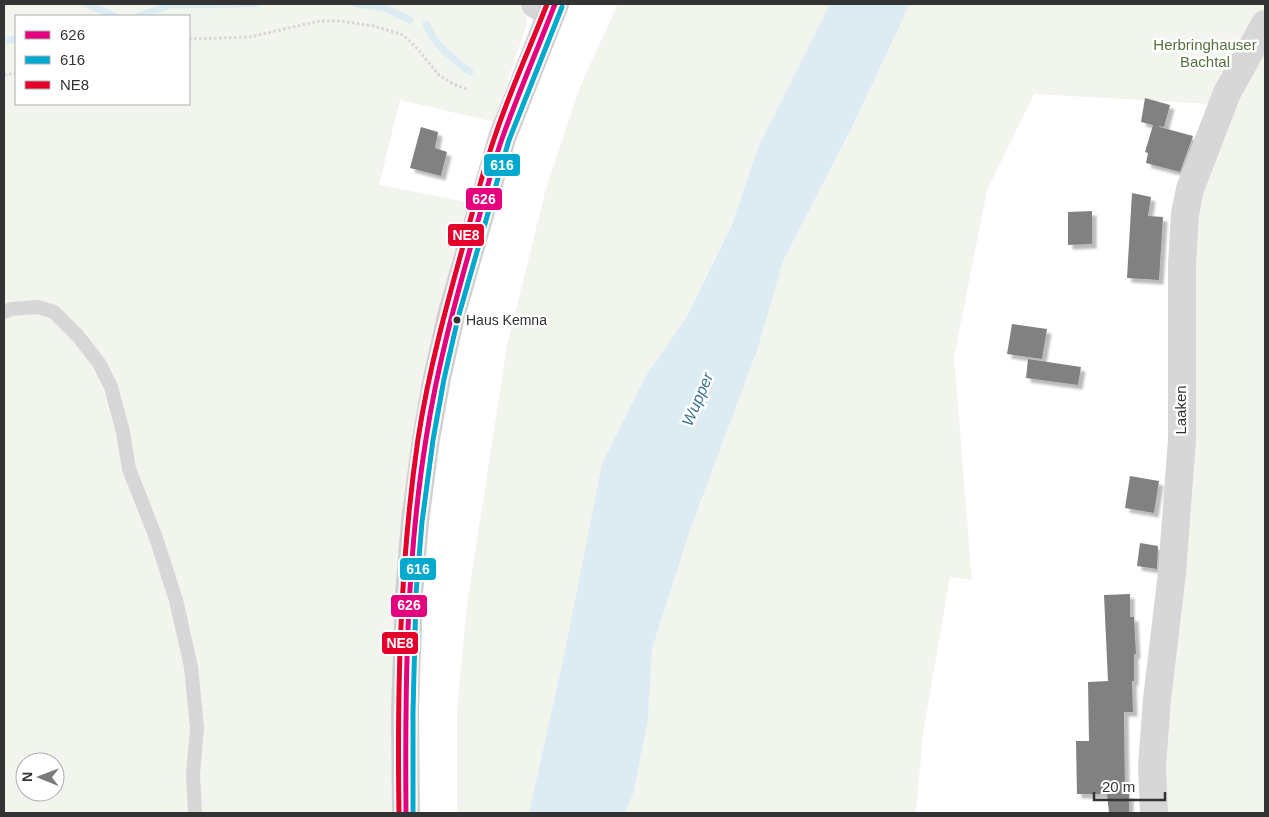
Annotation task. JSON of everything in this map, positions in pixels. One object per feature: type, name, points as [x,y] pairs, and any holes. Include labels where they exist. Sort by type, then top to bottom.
[{"type":"main road","points":[[406,813],[405,711],[409,594],[426,439],[451,316],[502,138],[547,7]]},
{"type":"street","name":"Laaken","points":[[1154,813],[1152,766],[1157,699],[1172,573],[1182,439],[1182,265],[1185,214],[1190,190],[1227,93],[1265,24]]},
{"type":"lane","points":[[4,312],[11,309],[38,307],[54,312],[78,336],[99,363],[111,387],[123,432],[129,469],[155,536],[173,591],[190,667],[196,728],[193,774],[195,813]]},
{"type":"path","points":[[190,39],[250,37],[320,21],[341,21],[374,26],[403,35],[415,46],[439,75],[455,85],[468,89]]},
{"type":"green space","points":[[4,4],[528,4],[526,8],[527,23],[494,122],[400,100],[379,185],[468,202],[426,377],[396,813],[4,813]]},
{"type":"green space","points":[[618,4],[830,4],[759,145],[731,227],[686,318],[647,374],[566,646],[529,813],[457,813],[457,713],[468,598],[507,346],[545,192],[579,89]]},
{"type":"green space","name":"Herbringhauser Bachtal","points":[[910,4],[1265,4],[1265,813],[1155,813],[1182,280],[1210,104],[1034,94],[987,190],[954,357],[972,580],[950,577],[923,734],[916,813],[625,813],[633,794],[648,720],[652,649],[690,530],[783,261],[852,127]]},
{"type":"water","name":"Wupper","points":[[830,4],[910,4],[852,127],[783,261],[757,350],[690,530],[652,649],[648,720],[633,794],[625,813],[529,813],[566,646],[602,464],[647,374],[686,318],[731,227],[759,145]]},
{"type":"building","points":[[1145,98],[1170,105],[1164,127],[1156,126],[1193,136],[1180,172],[1146,163],[1148,153],[1145,152],[1153,125],[1141,122]]},
{"type":"building","points":[[421,127],[438,132],[435,148],[447,152],[441,176],[410,168]]},
{"type":"building","points":[[1132,193],[1151,197],[1148,216],[1163,217],[1159,280],[1127,278]]},
{"type":"building","points":[[1092,211],[1092,244],[1068,245],[1068,212]]},
{"type":"building","points":[[1012,324],[1047,329],[1042,359],[1007,354]]},
{"type":"building","points":[[1028,359],[1081,367],[1078,385],[1026,378]]},
{"type":"building","points":[[1130,476],[1159,481],[1154,513],[1125,508]]},
{"type":"building","points":[[1140,543],[1158,546],[1157,569],[1137,566]]},
{"type":"building","points":[[1130,594],[1130,617],[1134,617],[1136,654],[1134,654],[1134,681],[1132,681],[1133,712],[1124,712],[1125,794],[1129,794],[1129,813],[1109,813],[1107,794],[1077,794],[1076,741],[1089,741],[1088,682],[1108,681],[1104,595]]},
{"type":"waterway","points":[[86,4],[113,15]]},
{"type":"waterway","points":[[141,15],[171,5],[256,4]]},
{"type":"waterway","points":[[356,4],[385,8],[410,20]]},
{"type":"waterway","points":[[426,24],[439,45],[470,72]]},
{"type":"waterway","points":[[4,41],[15,39]]},
{"type":"transit line","name":"NE8","points":[[399,813],[399,672],[401,626],[407,532],[422,413],[446,309],[487,160],[507,103],[547,4]]},
{"type":"transit line","name":"626","points":[[406,813],[408,626],[414,532],[430,412],[454,307],[495,159],[515,103],[555,4]]},
{"type":"transit line","name":"616","points":[[413,813],[416,594],[422,522],[433,440],[444,379],[458,318],[509,140],[562,7]]},
{"type":"place","name":"Haus Kemna","points":[[457,320]]}]
